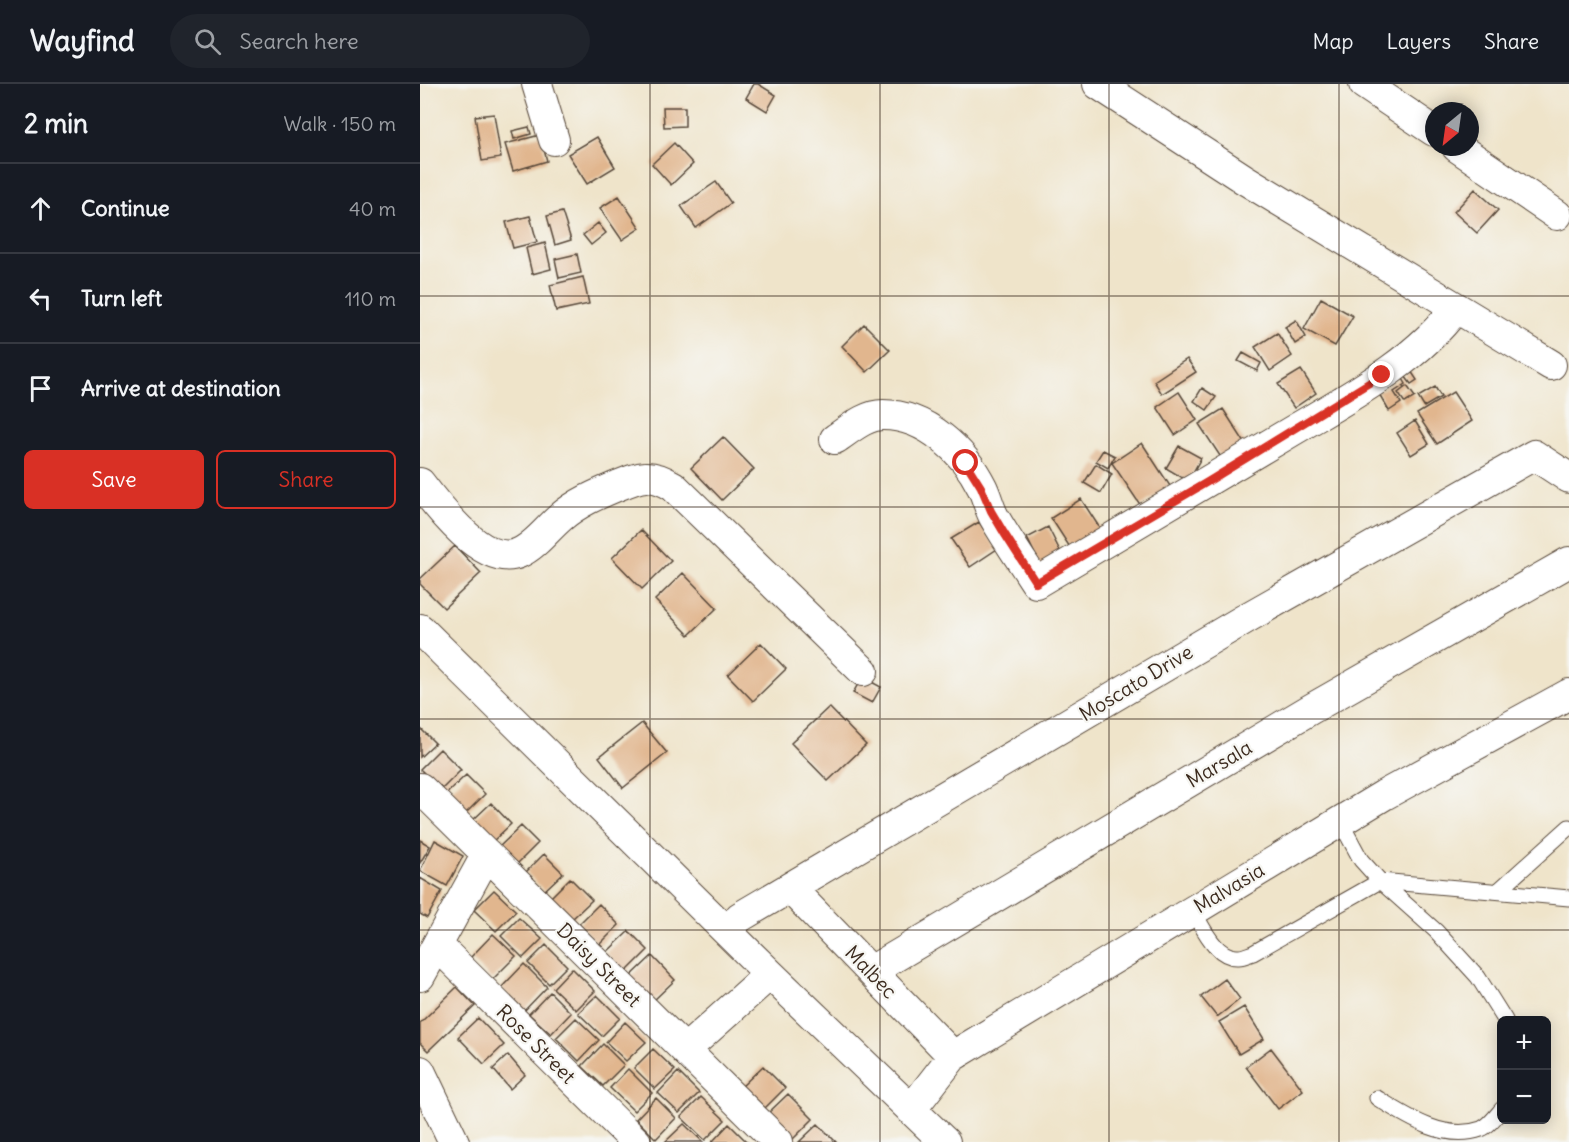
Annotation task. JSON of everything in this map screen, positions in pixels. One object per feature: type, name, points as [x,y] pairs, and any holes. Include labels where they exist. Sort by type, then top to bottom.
[{"type":"street","points":[[537,84],[554,140]]},
{"type":"street","points":[[1098,84],[1244,179],[1551,365]]},
{"type":"street","points":[[1365,84],[1425,125]]},
{"type":"street","points":[[1470,156],[1557,215]]},
{"type":"street","points":[[835,439],[861,421],[882,414],[904,418],[929,428],[950,444],[966,463],[981,487],[991,511],[1036,583],[1382,375],[1434,335],[1456,308]]},
{"type":"street","name":"Moscato Drive","points":[[740,917],[1250,616],[1534,454],[1569,478]]},
{"type":"street","points":[[420,483],[437,507],[458,528],[482,548],[507,556],[527,548],[563,515],[600,494],[644,476],[663,480],[673,486],[863,671]]},
{"type":"street","name":"Marsala","points":[[871,971],[1311,710],[1569,562]]},
{"type":"street","points":[[420,628],[770,974],[945,1142]]},
{"type":"street","name":"Malvasia","points":[[911,1110],[953,1056],[1384,795],[1569,694]]},
{"type":"street","name":"Daisy Street","points":[[420,788],[778,1142]]},
{"type":"street","points":[[420,976],[487,854]]},
{"type":"street","name":"Malbec","points":[[790,888],[953,1056]]},
{"type":"street","name":"Rose Street","points":[[437,945],[636,1142]]},
{"type":"street","points":[[685,1050],[770,974]]},
{"type":"street","points":[[420,1071],[454,1142]]},
{"type":"lane","points":[[1340,821],[1361,860],[1380,881],[1443,939],[1478,977],[1502,1016]]},
{"type":"lane","points":[[1498,891],[1569,827]]},
{"type":"lane","points":[[1193,911],[1212,943],[1222,952],[1238,957],[1253,952],[1380,881],[1569,898]]},
{"type":"lane","points":[[1377,1098],[1428,1127],[1457,1135],[1484,1129],[1497,1115]]},
{"type":"building","points":[[754,84],[776,95],[767,111],[746,98]]},
{"type":"building","points":[[663,107],[685,107],[685,126],[664,127]]},
{"type":"building","points":[[494,114],[501,158],[482,161],[475,116]]},
{"type":"building","points":[[529,127],[531,134],[514,139],[512,131]]},
{"type":"building","points":[[540,135],[547,161],[513,171],[505,144]]},
{"type":"building","points":[[597,137],[615,167],[587,184],[568,154]]},
{"type":"building","points":[[674,143],[693,164],[671,185],[652,164]]},
{"type":"building","points":[[716,182],[731,203],[696,228],[681,206]]},
{"type":"building","points":[[1475,189],[1498,210],[1477,233],[1454,212]]},
{"type":"building","points":[[619,196],[640,228],[622,240],[600,208]]},
{"type":"building","points":[[562,212],[571,240],[555,245],[547,216]]},
{"type":"building","points":[[530,216],[537,242],[513,248],[506,222]]},
{"type":"building","points":[[598,223],[606,233],[591,245],[583,235]]},
{"type":"building","points":[[545,243],[551,269],[532,274],[526,248]]},
{"type":"building","points":[[577,254],[581,273],[559,278],[555,259]]},
{"type":"building","points":[[583,277],[589,304],[556,311],[550,285]]},
{"type":"building","points":[[1321,298],[1353,316],[1335,346],[1304,329]]},
{"type":"building","points":[[1296,320],[1306,337],[1295,344],[1285,327]]},
{"type":"building","points":[[864,324],[890,350],[867,372],[842,346]]},
{"type":"building","points":[[1277,333],[1292,356],[1270,371],[1255,347]]},
{"type":"building","points":[[1243,353],[1261,363],[1257,371],[1238,361]]},
{"type":"building","points":[[1187,359],[1196,372],[1162,394],[1154,381]]},
{"type":"building","points":[[1301,370],[1316,393],[1294,408],[1278,384]]},
{"type":"building","points":[[1411,371],[1417,380],[1411,384],[1405,376]]},
{"type":"building","points":[[1402,377],[1406,384],[1394,392],[1401,403],[1389,411],[1378,392]]},
{"type":"building","points":[[1407,386],[1415,397],[1405,403],[1398,393]]},
{"type":"building","points":[[1435,387],[1441,397],[1424,407],[1418,397]]},
{"type":"building","points":[[1202,388],[1216,397],[1207,410],[1194,401]]},
{"type":"building","points":[[1179,392],[1197,420],[1175,435],[1157,407]]},
{"type":"building","points":[[1453,392],[1472,421],[1437,444],[1417,414]]},
{"type":"building","points":[[1223,409],[1245,443],[1222,459],[1199,424]]},
{"type":"building","points":[[1415,421],[1429,444],[1411,455],[1397,433]]},
{"type":"building","points":[[723,437],[754,469],[722,500],[691,468]]},
{"type":"building","points":[[1142,443],[1170,486],[1141,506],[1112,463]]},
{"type":"building","points":[[1179,446],[1201,458],[1188,481],[1166,468]]},
{"type":"building","points":[[1103,450],[1115,456],[1108,468],[1096,461]]},
{"type":"building","points":[[1096,464],[1112,474],[1101,493],[1084,483]]},
{"type":"building","points":[[1081,499],[1103,533],[1073,552],[1051,518]]},
{"type":"building","points":[[979,522],[997,549],[970,567],[951,539]]},
{"type":"building","points":[[1048,527],[1064,559],[1043,570],[1027,538]]},
{"type":"building","points":[[641,530],[671,561],[642,589],[612,558]]},
{"type":"building","points":[[455,546],[481,573],[444,608],[420,584],[420,579]]},
{"type":"building","points":[[683,573],[717,608],[689,635],[655,600]]},
{"type":"building","points":[[761,643],[786,669],[753,701],[728,675]]},
{"type":"building","points":[[862,677],[881,687],[872,703],[853,693]]},
{"type":"building","points":[[829,707],[866,745],[828,781],[791,743]]},
{"type":"building","points":[[642,723],[667,753],[623,788],[599,757]]},
{"type":"building","points":[[420,728],[435,743],[420,757]]},
{"type":"building","points":[[440,749],[461,770],[441,790],[420,769]]},
{"type":"building","points":[[466,775],[485,794],[464,815],[445,795]]},
{"type":"building","points":[[491,803],[511,824],[492,842],[472,821]]},
{"type":"building","points":[[521,826],[538,843],[515,866],[498,848]]},
{"type":"building","points":[[420,840],[430,846],[420,863]]},
{"type":"building","points":[[435,840],[463,856],[447,886],[420,871]]},
{"type":"building","points":[[544,854],[563,873],[544,891],[526,872]]},
{"type":"building","points":[[420,878],[442,891],[427,918],[420,914]]},
{"type":"building","points":[[570,878],[592,900],[572,919],[551,897]]},
{"type":"building","points":[[494,890],[516,911],[496,931],[474,910]]},
{"type":"building","points":[[599,904],[619,925],[599,945],[579,924]]},
{"type":"building","points":[[519,918],[542,939],[523,958],[501,936]]},
{"type":"building","points":[[629,931],[648,950],[625,973],[606,953]]},
{"type":"building","points":[[493,934],[516,956],[492,980],[470,958]]},
{"type":"building","points":[[546,945],[567,966],[549,984],[528,963]]},
{"type":"building","points":[[652,956],[675,980],[652,1002],[629,978]]},
{"type":"building","points":[[524,964],[547,987],[524,1011],[501,988]]},
{"type":"building","points":[[572,968],[595,991],[576,1010],[553,988]]},
{"type":"building","points":[[1225,979],[1240,999],[1217,1017],[1201,997]]},
{"type":"building","points":[[457,987],[475,1006],[428,1051],[420,1043],[420,1023]]},
{"type":"building","points":[[550,992],[571,1013],[551,1034],[529,1014]]},
{"type":"building","points":[[597,995],[620,1018],[602,1036],[578,1013]]},
{"type":"building","points":[[1244,1007],[1264,1039],[1239,1054],[1219,1022]]},
{"type":"building","points":[[478,1018],[504,1045],[484,1064],[458,1037]]},
{"type":"building","points":[[576,1018],[599,1040],[579,1061],[556,1038]]},
{"type":"building","points":[[625,1022],[646,1042],[626,1061],[606,1042]]},
{"type":"building","points":[[603,1044],[624,1065],[603,1086],[582,1066]]},
{"type":"building","points":[[1271,1048],[1303,1090],[1278,1109],[1246,1067]]},
{"type":"building","points":[[653,1049],[675,1070],[655,1089],[634,1068]]},
{"type":"building","points":[[508,1055],[525,1075],[510,1089],[493,1069]]},
{"type":"building","points":[[763,1066],[785,1088],[761,1112],[739,1089]]},
{"type":"building","points":[[628,1069],[652,1093],[634,1111],[610,1088]]},
{"type":"building","points":[[678,1072],[699,1093],[679,1113],[658,1093]]},
{"type":"building","points":[[788,1094],[813,1119],[790,1142],[765,1116]]},
{"type":"building","points":[[701,1097],[725,1120],[705,1140],[681,1117]]},
{"type":"building","points":[[656,1098],[676,1118],[656,1139],[636,1119]]},
{"type":"building","points":[[684,1124],[703,1142],[665,1142]]},
{"type":"building","points":[[729,1124],[747,1142],[712,1142]]},
{"type":"building","points":[[818,1124],[836,1142],[799,1142]]},
{"type":"route","points":[[966,463],[981,487],[991,511],[1036,583],[1339,403],[1382,375]]}]
